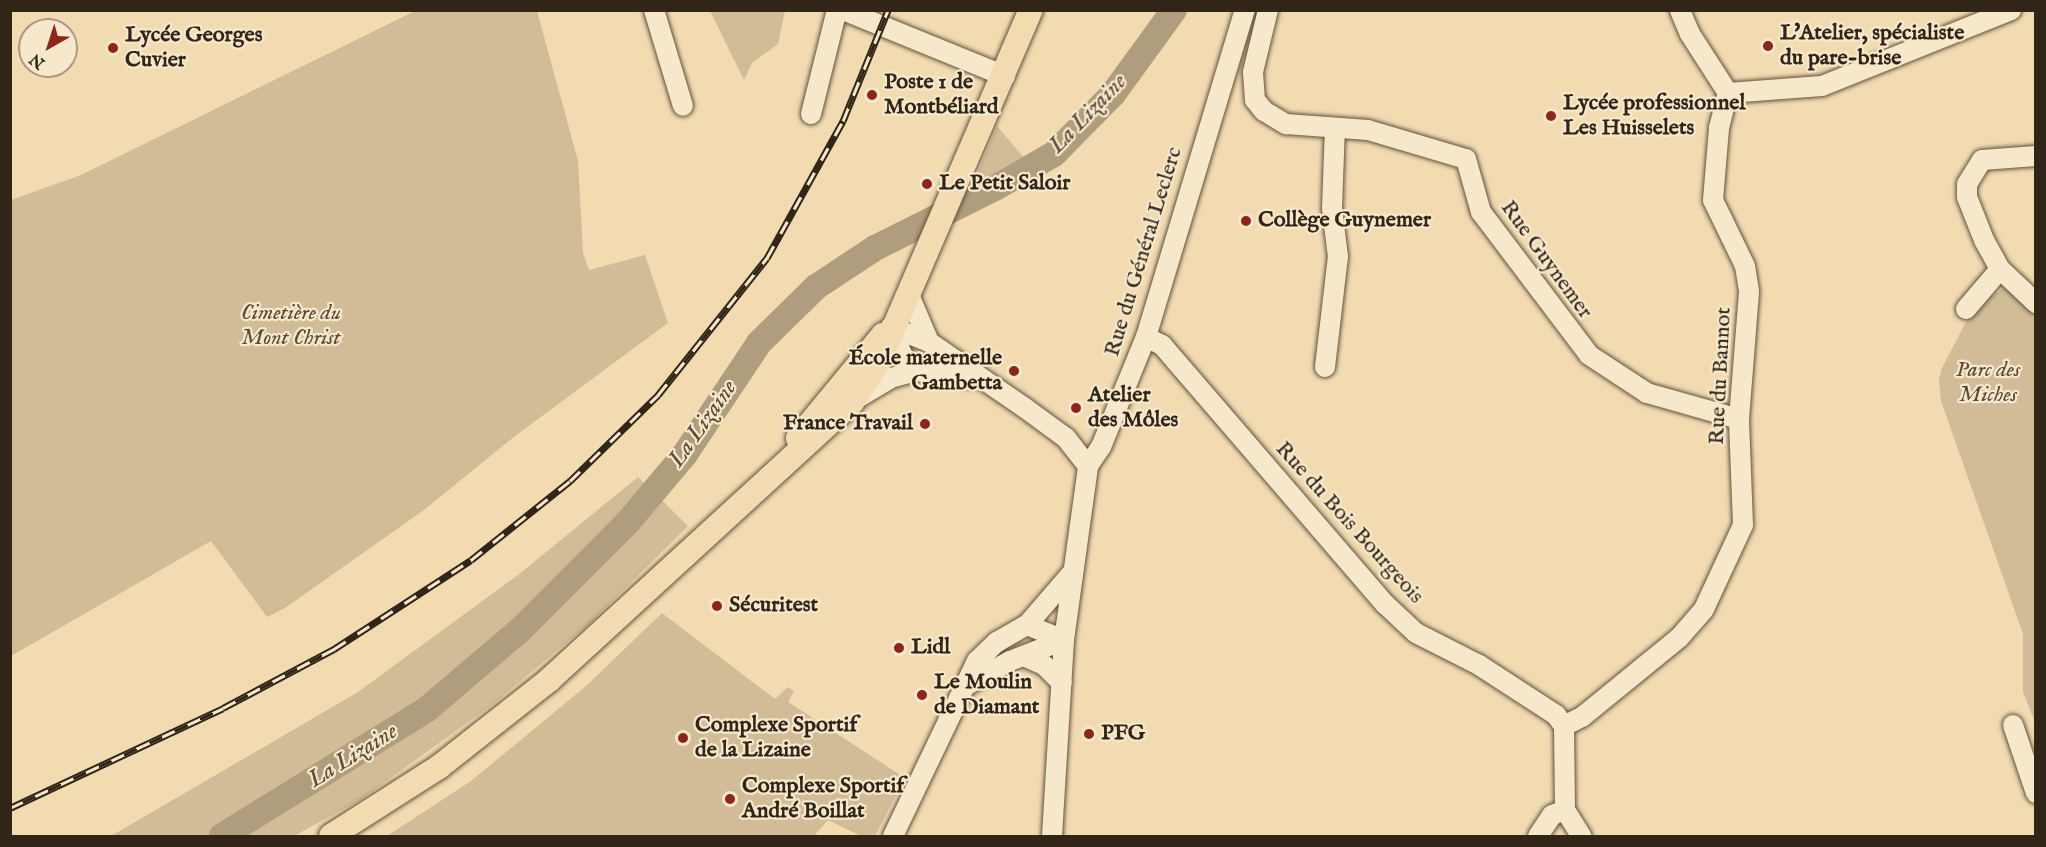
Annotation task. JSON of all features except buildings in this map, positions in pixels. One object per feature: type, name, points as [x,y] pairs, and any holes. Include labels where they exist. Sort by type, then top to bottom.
[{"type":"main road","points":[[331,837],[439,767],[549,680],[654,589],[761,485],[852,402],[880,360],[891,327],[909,295],[936,236],[1005,76],[1030,10]]},
{"type":"main road","points":[[761,485],[867,351],[891,327]]},
{"type":"street","points":[[654,10],[683,106]]},
{"type":"street","points":[[811,114],[837,10]]},
{"type":"street","points":[[843,10],[1005,76]]},
{"type":"street","name":"Rue du Général Leclerc","points":[[1052,837],[1064,640],[1071,574],[1088,466],[1101,447],[1146,337],[1245,10]]},
{"type":"street","name":"Rue Guynemer","points":[[1268,10],[1253,72],[1255,100],[1264,111],[1286,124],[1368,130],[1422,149],[1466,159],[1481,212],[1589,355],[1647,393],[1739,419]]},
{"type":"street","points":[[1680,10],[1690,34],[1728,93],[1822,86],[2011,10]]},
{"type":"street","name":"Rue du Bannot","points":[[1564,726],[1582,717],[1679,638],[1704,609],[1743,525],[1739,419],[1749,291],[1745,266],[1713,200],[1719,128],[1728,93]]},
{"type":"street","points":[[1325,367],[1338,257],[1332,207],[1335,128]]},
{"type":"street","points":[[2036,156],[1982,160],[1966,184],[1967,197],[1984,240],[2000,269],[2036,303]]},
{"type":"street","points":[[1966,309],[2000,269]]},
{"type":"street","points":[[909,295],[929,342]]},
{"type":"street","points":[[891,327],[929,342],[1066,438],[1088,466]]},
{"type":"street","points":[[891,327],[903,356],[916,371]]},
{"type":"street","name":"Rue du Bois Bourgeois","points":[[1146,337],[1162,345],[1385,604],[1416,633],[1546,706],[1564,726]]},
{"type":"street","points":[[852,402],[891,378],[916,371],[978,378]]},
{"type":"street","points":[[893,837],[977,660],[997,642],[1027,625],[1071,574]]},
{"type":"street","points":[[1027,625],[1064,640]]},
{"type":"street","points":[[965,686],[1010,661],[1026,657],[1064,640]]},
{"type":"street","points":[[1026,657],[1044,666],[1062,683]]},
{"type":"street","points":[[2013,725],[2036,793]]},
{"type":"street","points":[[1564,726],[1564,810],[1581,837]]},
{"type":"street","points":[[1538,837],[1552,815],[1564,810]]},
{"type":"green space","name":"Cimetière du Mont Christ","points":[[415,11],[537,11],[578,161],[583,253],[589,270],[645,255],[668,323],[515,436],[424,510],[285,608],[267,617],[211,541],[11,656],[11,200],[81,175]]},
{"type":"green space","points":[[710,11],[785,11],[778,44],[752,63],[744,80]]},
{"type":"green space","points":[[997,126],[1025,159],[972,186]]},
{"type":"green space","name":"Parc des Miches","points":[[2009,285],[2035,312],[2035,722],[2023,692],[2023,634],[1941,401],[1939,381],[1941,370],[1973,308]]},
{"type":"green space","points":[[638,477],[688,526],[591,622],[492,705],[360,800],[294,836],[111,836],[358,692],[518,575]]},
{"type":"green space","name":"Complexe Sportif de la Lizaine","points":[[662,613],[775,699],[788,687],[794,691],[788,702],[905,778],[875,836],[861,836],[828,820],[814,836],[387,836],[471,781],[586,686]]},
{"type":"waterway","name":"La Lizaine","points":[[222,836],[426,710],[520,630],[628,522],[685,454],[759,343],[816,287],[875,248],[995,188],[1054,154],[1113,94],[1174,10]]},
{"type":"railway","points":[[10,808],[223,708],[334,649],[471,560],[570,481],[658,395],[767,258],[843,121],[888,10]]},
{"type":"place","name":"L'Atelier, spécialiste du pare-brise","points":[[1768,46]]},
{"type":"place","name":"Lycée Georges Cuvier","points":[[113,48]]},
{"type":"place","name":"Poste 1 de Montbéliard","points":[[872,95]]},
{"type":"place","name":"Lycée professionnel Les Huisselets","points":[[1551,116]]},
{"type":"place","name":"Le Petit Saloir","points":[[927,184]]},
{"type":"place","name":"Collège Guynemer","points":[[1246,221]]},
{"type":"place","name":"École maternelle Gambetta","points":[[1014,371]]},
{"type":"place","name":"Atelier des Môles","points":[[1076,408]]},
{"type":"place","name":"France Travail","points":[[925,424]]},
{"type":"place","name":"Sécuritest","points":[[717,606]]},
{"type":"place","name":"Lidl","points":[[899,648]]},
{"type":"place","name":"Le Moulin de Diamant","points":[[922,695]]},
{"type":"place","name":"PFG","points":[[1089,734]]},
{"type":"place","name":"Complexe Sportif de la Lizaine","points":[[683,738]]},
{"type":"place","name":"Complexe Sportif André Boillat","points":[[730,799]]}]
